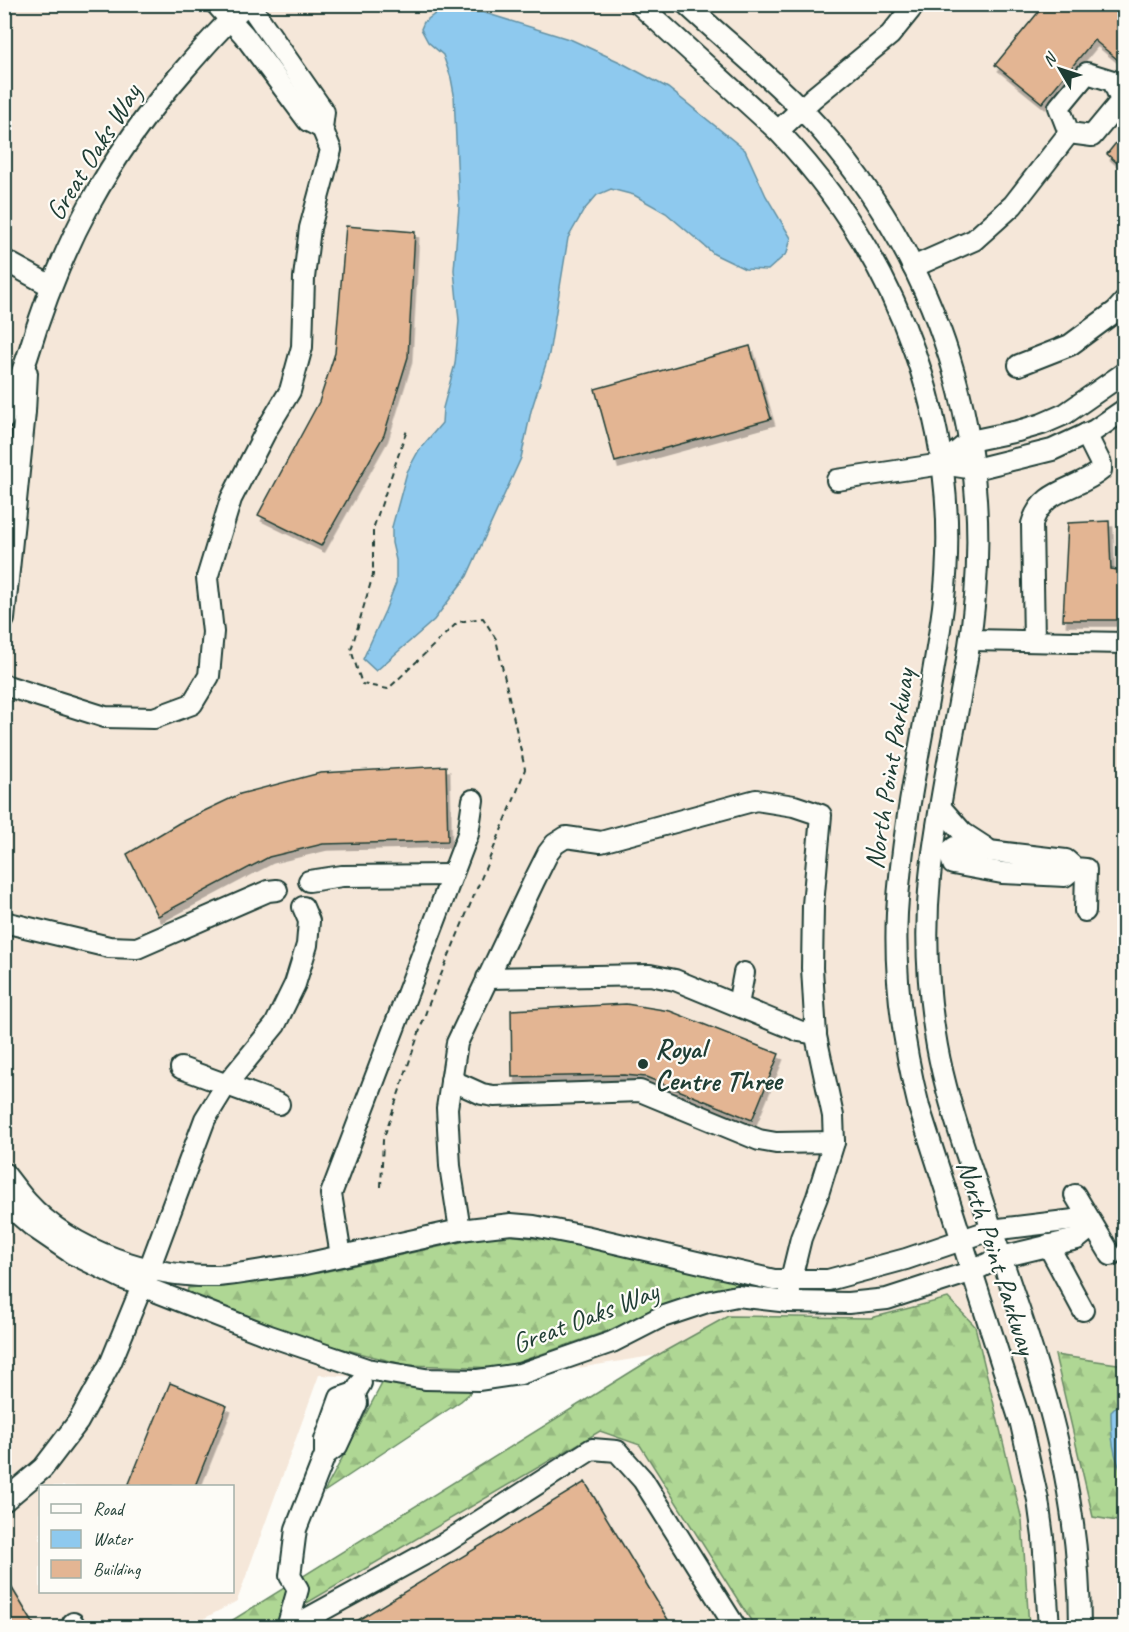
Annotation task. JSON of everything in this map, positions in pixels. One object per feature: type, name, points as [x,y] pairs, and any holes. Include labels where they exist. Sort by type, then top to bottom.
[{"type":"street","points":[[216,4],[244,35],[308,121],[322,128]]},
{"type":"street","points":[[4,684],[105,717],[154,718],[192,704],[208,676],[213,632],[207,578],[231,499],[267,429],[290,391],[302,346],[304,278],[310,228],[331,150],[322,128],[324,112],[248,4]]},
{"type":"street","name":"Great Oaks Way","points":[[4,619],[10,413],[33,334],[51,286],[82,215],[127,142],[154,104],[230,20],[248,4]]},
{"type":"street","name":"North Point Parkway","points":[[639,4],[778,131],[839,205],[861,236],[889,289],[909,335],[925,385],[942,464],[947,541],[943,606],[903,846],[897,915],[900,1007],[919,1107],[1022,1424],[1038,1500],[1047,1574],[1049,1628]]},
{"type":"street","name":"North Point Parkway","points":[[686,4],[801,109],[841,154],[867,190],[897,235],[914,267],[949,353],[959,387],[975,469],[978,543],[970,640],[941,808],[941,850],[930,881],[927,957],[934,1029],[949,1099],[1044,1385],[1065,1471],[1074,1522],[1079,1571],[1080,1628]]},
{"type":"street","points":[[778,131],[890,35],[915,4]]},
{"type":"street","points":[[914,267],[974,240],[1013,206],[1069,133]]},
{"type":"street","points":[[4,260],[51,286]]},
{"type":"street","points":[[1019,365],[1070,345],[1125,302]]},
{"type":"street","points":[[942,464],[970,441],[1018,431],[1065,414],[1125,373]]},
{"type":"street","points":[[837,480],[942,464],[975,469],[1052,450],[1086,434],[1125,410]]},
{"type":"street","points":[[1034,641],[1035,512],[1045,500],[1094,476],[1101,470],[1101,464],[1086,434]]},
{"type":"street","points":[[970,640],[1125,643]]},
{"type":"street","points":[[341,1256],[331,1194],[468,834],[473,800]]},
{"type":"street","points":[[460,1230],[450,1166],[447,1108],[457,1043],[548,853],[555,844],[566,837],[601,842],[756,800],[794,806],[821,815],[813,905],[812,968],[816,1034],[833,1116],[834,1142],[817,1197],[801,1238],[791,1279],[789,1302]]},
{"type":"street","points":[[941,808],[963,833],[991,851]]},
{"type":"street","points":[[1075,868],[1065,876],[1002,873],[953,864],[941,850],[955,847],[1066,860],[1075,868],[1086,869],[1085,911]]},
{"type":"street","points":[[309,881],[342,876],[452,875]]},
{"type":"street","points":[[4,922],[108,947],[137,948],[268,891],[277,890]]},
{"type":"street","points":[[4,1501],[43,1468],[78,1422],[111,1362],[205,1119],[226,1085],[275,1025],[295,984],[307,945],[309,921],[303,906]]},
{"type":"street","points":[[738,1005],[744,973]]},
{"type":"street","points":[[487,978],[650,975],[675,980],[799,1031],[816,1034]]},
{"type":"street","points":[[181,1068],[279,1104]]},
{"type":"street","points":[[451,1080],[482,1094],[494,1096],[640,1091],[759,1140],[776,1143],[834,1142]]},
{"type":"street","name":"Great Oaks Way","points":[[4,1173],[28,1204],[66,1233],[84,1245],[125,1262],[145,1277],[267,1335],[367,1370],[425,1379],[478,1380],[520,1374],[612,1342],[659,1318],[707,1302],[737,1296],[789,1302],[848,1304],[887,1299],[973,1271],[1001,1257],[1077,1239],[1093,1226]]},
{"type":"street","points":[[1075,1194],[1111,1255]]},
{"type":"street","name":"Great Oaks Way","points":[[4,1202],[32,1226],[73,1254],[124,1279],[178,1275],[218,1276],[300,1265],[460,1230],[510,1224],[534,1226],[585,1236],[774,1280],[828,1280],[906,1259],[991,1230],[1074,1220],[1093,1226]]},
{"type":"street","points":[[1048,1245],[1083,1310]]},
{"type":"street","points":[[289,1628],[298,1589],[290,1576],[296,1529],[325,1455],[337,1446],[357,1403],[355,1393],[367,1370]]},
{"type":"street","points":[[289,1628],[444,1543],[592,1449],[617,1451],[643,1480],[736,1628]]},
{"type":"path","points":[[381,1187],[383,1140],[428,1006],[525,769],[496,639],[483,618],[458,622],[388,689],[362,684],[351,650],[373,575],[373,529],[407,430]]},
{"type":"shaded area","points":[[5,5],[1124,5],[1124,1365],[1055,1356],[1093,1517],[1124,1522],[1124,1627],[1029,1627],[1022,1520],[948,1299],[871,1318],[728,1316],[658,1355],[467,1386],[385,1378],[319,1375],[237,1601],[188,1627],[5,1628]]},
{"type":"shaded area","points":[[600,1431],[640,1445],[755,1627],[266,1628]]},
{"type":"green space","points":[[498,1234],[585,1244],[726,1279],[745,1286],[702,1292],[610,1330],[502,1368],[406,1365],[293,1336],[187,1293],[188,1288],[300,1277]]},
{"type":"green space","points":[[948,1298],[975,1326],[1022,1520],[1029,1627],[755,1627],[640,1445],[600,1431],[266,1627],[220,1628],[658,1355],[728,1316],[871,1318]]},
{"type":"green space","points":[[1055,1355],[1124,1365],[1124,1522],[1093,1517]]},
{"type":"green space","points":[[385,1378],[467,1386],[470,1393],[324,1492]]},
{"type":"water","points":[[439,11],[482,12],[572,40],[668,88],[745,150],[766,196],[791,238],[787,253],[768,270],[745,269],[714,254],[666,213],[634,195],[611,189],[597,195],[584,210],[568,238],[549,354],[531,411],[521,458],[467,576],[434,620],[376,671],[363,659],[396,583],[392,527],[407,472],[419,450],[442,423],[443,408],[455,364],[459,321],[454,270],[459,207],[454,94],[443,55],[428,42],[421,29],[424,22]]},
{"type":"water","points":[[1124,1399],[1124,1478],[1113,1446],[1111,1412]]},
{"type":"building","points":[[1045,4],[1124,4],[1124,65],[1094,40],[1042,103],[995,65]]},
{"type":"building","points":[[1124,133],[1124,169],[1107,154]]},
{"type":"building","points":[[346,226],[415,232],[408,357],[384,435],[321,546],[258,515],[319,402],[335,353]]},
{"type":"building","points":[[750,346],[771,419],[615,462],[595,389]]},
{"type":"building","points":[[1109,521],[1111,569],[1124,571],[1124,620],[1063,620],[1068,523]]},
{"type":"building","points":[[446,766],[448,841],[323,844],[269,857],[158,916],[127,854],[179,823],[240,794],[320,773]]},
{"type":"building","name":"Royal Centre Three","points":[[626,1004],[670,1011],[779,1054],[752,1120],[646,1077],[624,1075],[512,1077],[511,1010]]},
{"type":"building","points":[[170,1383],[227,1406],[195,1485],[128,1485]]},
{"type":"building","points":[[585,1482],[673,1628],[345,1628]]},
{"type":"building","points":[[4,1575],[36,1628],[4,1628]]},
{"type":"place","name":"Royal Centre Three","points":[[643,1064]]}]
